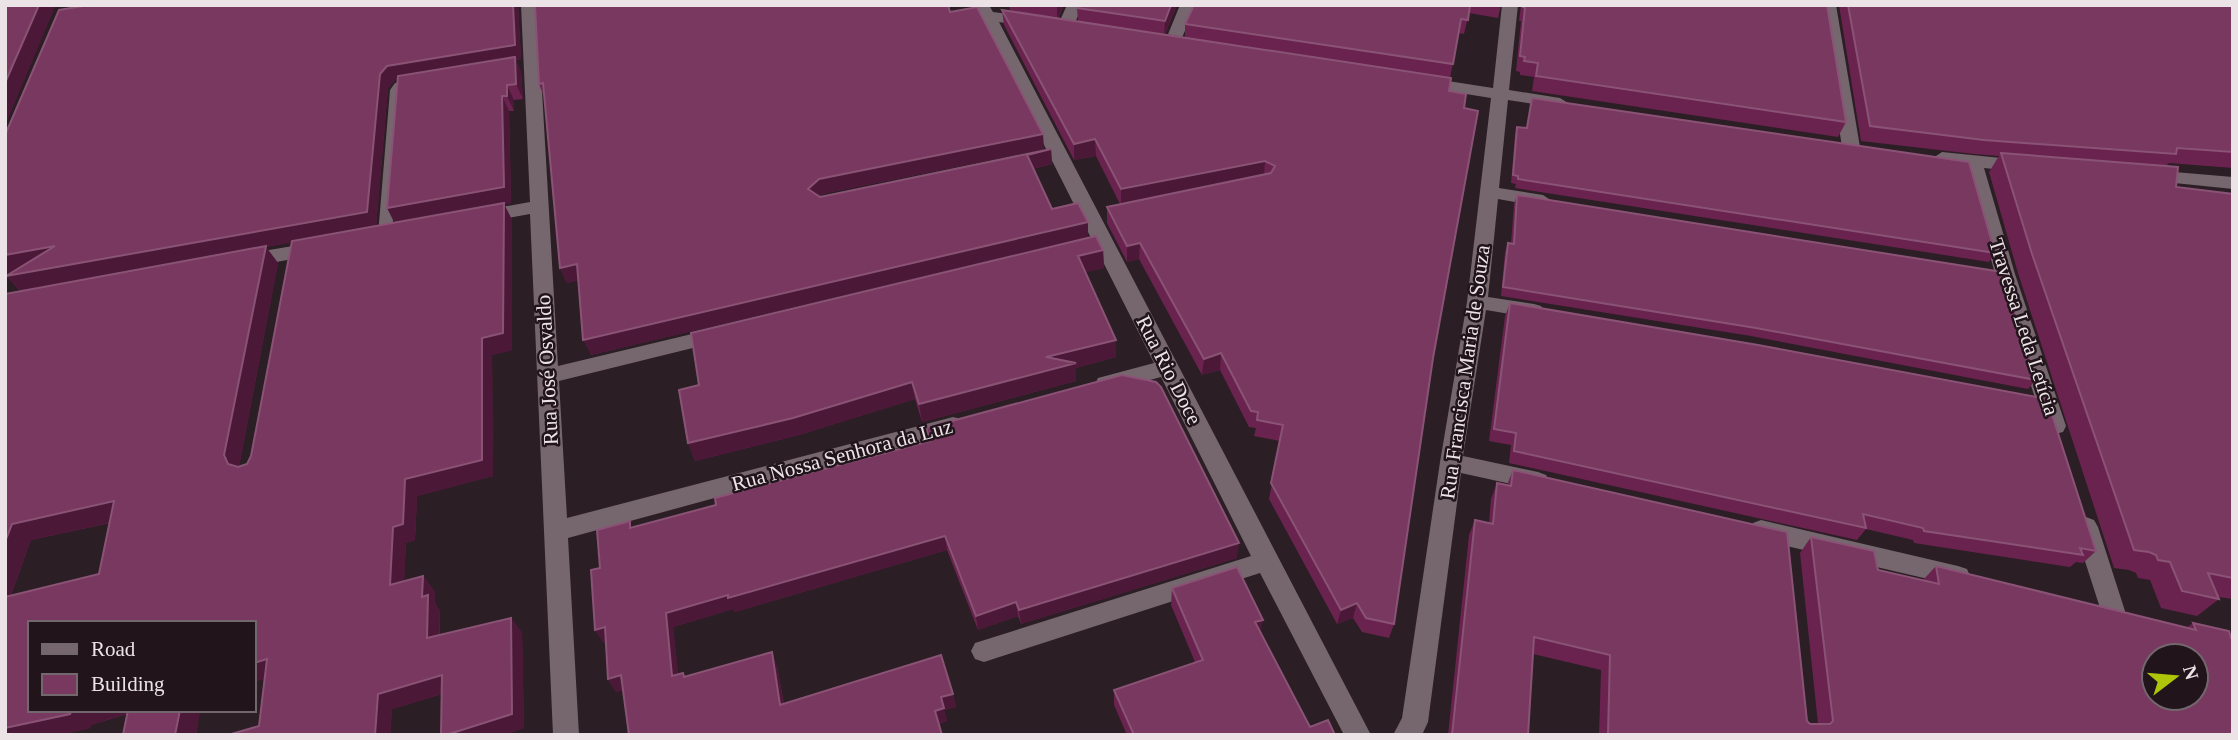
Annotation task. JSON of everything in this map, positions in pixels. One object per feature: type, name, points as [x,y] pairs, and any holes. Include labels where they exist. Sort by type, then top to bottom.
[{"type":"street","name":"Rua José Osvaldo","points":[[529,5],[525,65],[538,205],[566,735]]},
{"type":"street","points":[[984,10],[1071,28],[1075,5]]},
{"type":"street","points":[[1172,44],[1188,5]]},
{"type":"street","name":"Rua Francisca Maria de Souza","points":[[1406,735],[1415,722],[1451,462],[1477,302],[1510,5]]},
{"type":"street","points":[[1828,5],[1851,147]]},
{"type":"street","name":"Rua Rio Doce","points":[[984,10],[1051,155],[1098,217],[1097,245],[1168,367],[1358,735]]},
{"type":"street","points":[[1403,79],[1580,106]]},
{"type":"street","points":[[1919,156],[2042,168]]},
{"type":"street","name":"Travessa Leda Letícia","points":[[1974,163],[2005,274],[2060,442]]},
{"type":"street","points":[[2138,175],[2233,183]]},
{"type":"street","points":[[1490,192],[1558,203]]},
{"type":"street","points":[[460,220],[538,205]]},
{"type":"street","points":[[379,236],[410,230]]},
{"type":"street","points":[[224,264],[332,245]]},
{"type":"street","points":[[287,280],[292,252]]},
{"type":"street","points":[[1978,270],[2005,274]]},
{"type":"street","points":[[1477,302],[1559,316]]},
{"type":"street","points":[[548,376],[738,331]]},
{"type":"street","points":[[1088,389],[1168,367]]},
{"type":"street","points":[[2021,398],[2048,403]]},
{"type":"street","name":"Rua Nossa Senhora da Luz","points":[[556,531],[969,421]]},
{"type":"street","points":[[1451,462],[1558,486]]},
{"type":"street","points":[[2081,507],[2113,611]]},
{"type":"street","points":[[1732,524],[1787,543],[1977,580]]},
{"type":"street","points":[[984,651],[1266,561]]},
{"type":"street","points":[[2086,605],[2140,617]]},
{"type":"lane","points":[[379,236],[396,90],[405,83],[430,80]]},
{"type":"building","points":[[5,5],[39,5],[5,83]]},
{"type":"building","points":[[89,5],[513,5],[515,45],[387,66],[380,74],[367,212],[6,276],[55,246],[5,255],[5,135],[59,10]]},
{"type":"building","points":[[535,5],[948,5],[950,12],[977,7],[1043,134],[819,179],[808,189],[820,197],[1051,149],[1027,155],[1052,209],[1078,203],[1088,222],[583,340],[577,264],[560,268],[543,83],[539,84]]},
{"type":"building","points":[[1079,5],[1171,5],[1165,21],[1077,8]]},
{"type":"building","points":[[1194,5],[1470,5],[1468,20],[1461,19],[1453,64],[1185,24]]},
{"type":"building","points":[[1523,5],[1827,5],[1846,122],[1536,76],[1538,63],[1524,61],[1525,57],[1520,56],[1525,7]]},
{"type":"building","points":[[1848,5],[2233,5],[2233,152],[2177,148],[2176,154],[1984,140],[1870,126]]},
{"type":"building","points":[[1002,10],[1451,78],[1449,91],[1466,94],[1464,108],[1478,111],[1433,358],[1394,624],[1366,618],[1357,603],[1341,610],[1271,483],[1283,425],[1257,420],[1258,412],[1251,411],[1221,353],[1204,359],[1140,243],[1127,246],[1107,207],[1271,173],[1275,166],[1265,161],[1121,189],[1095,139],[1074,144]]},
{"type":"building","points":[[515,57],[516,84],[507,85],[507,96],[502,96],[504,187],[387,208],[398,76]]},
{"type":"building","points":[[1532,98],[1969,162],[1995,253],[1518,179],[1518,176],[1513,175],[1517,127],[1527,128]]},
{"type":"building","points":[[2001,153],[2178,167],[2176,187],[2233,194],[2233,578],[2208,573],[2219,599],[2182,591],[2170,562],[2158,560],[2156,555],[2149,552],[2134,550],[2032,254]]},
{"type":"building","points":[[1517,195],[2002,272],[2036,380],[1756,328],[1503,287],[1508,243],[1514,244]]},
{"type":"building","points":[[504,203],[503,333],[482,338],[482,460],[405,479],[403,524],[393,527],[390,585],[423,576],[422,597],[428,595],[427,638],[511,618],[512,714],[441,735],[442,675],[378,694],[375,735],[228,735],[259,726],[267,659],[256,662],[256,621],[28,621],[28,712],[71,712],[5,728],[5,597],[99,574],[114,501],[12,524],[5,542],[5,294],[266,246],[224,455],[228,464],[238,467],[247,464],[251,456],[292,241]]},
{"type":"building","points":[[1096,236],[1103,250],[1078,256],[1116,340],[1046,357],[1076,363],[919,404],[912,382],[793,418],[688,443],[679,390],[699,385],[691,333]]},
{"type":"building","points":[[1510,303],[1758,345],[2047,399],[2096,551],[2080,548],[2083,555],[1924,531],[1923,528],[1863,514],[1866,528],[1514,451],[1516,433],[1494,429]]},
{"type":"building","points":[[1122,375],[1156,382],[1161,387],[1239,543],[1019,610],[1016,602],[976,616],[945,536],[666,613],[672,676],[683,673],[684,677],[772,652],[780,705],[941,655],[953,694],[941,697],[944,708],[935,711],[942,735],[629,735],[621,675],[608,679],[605,627],[595,630],[591,570],[600,568],[597,530],[630,521],[630,528],[716,505],[715,498],[930,441],[926,428]]},
{"type":"building","points":[[1513,470],[1787,532],[1807,721],[1810,724],[1830,724],[1833,721],[1811,537],[1874,551],[1878,570],[1939,584],[1936,566],[2196,630],[2193,623],[2229,631],[2233,638],[2233,735],[1608,735],[1610,655],[1534,637],[1528,735],[1452,735],[1475,520],[1493,524],[1497,483],[1511,486]]},
{"type":"building","points":[[1237,567],[1263,620],[1255,622],[1310,727],[1328,720],[1335,735],[1134,735],[1114,690],[1203,660],[1172,588]]},
{"type":"building","points":[[128,712],[180,712],[175,735],[123,735]]}]
